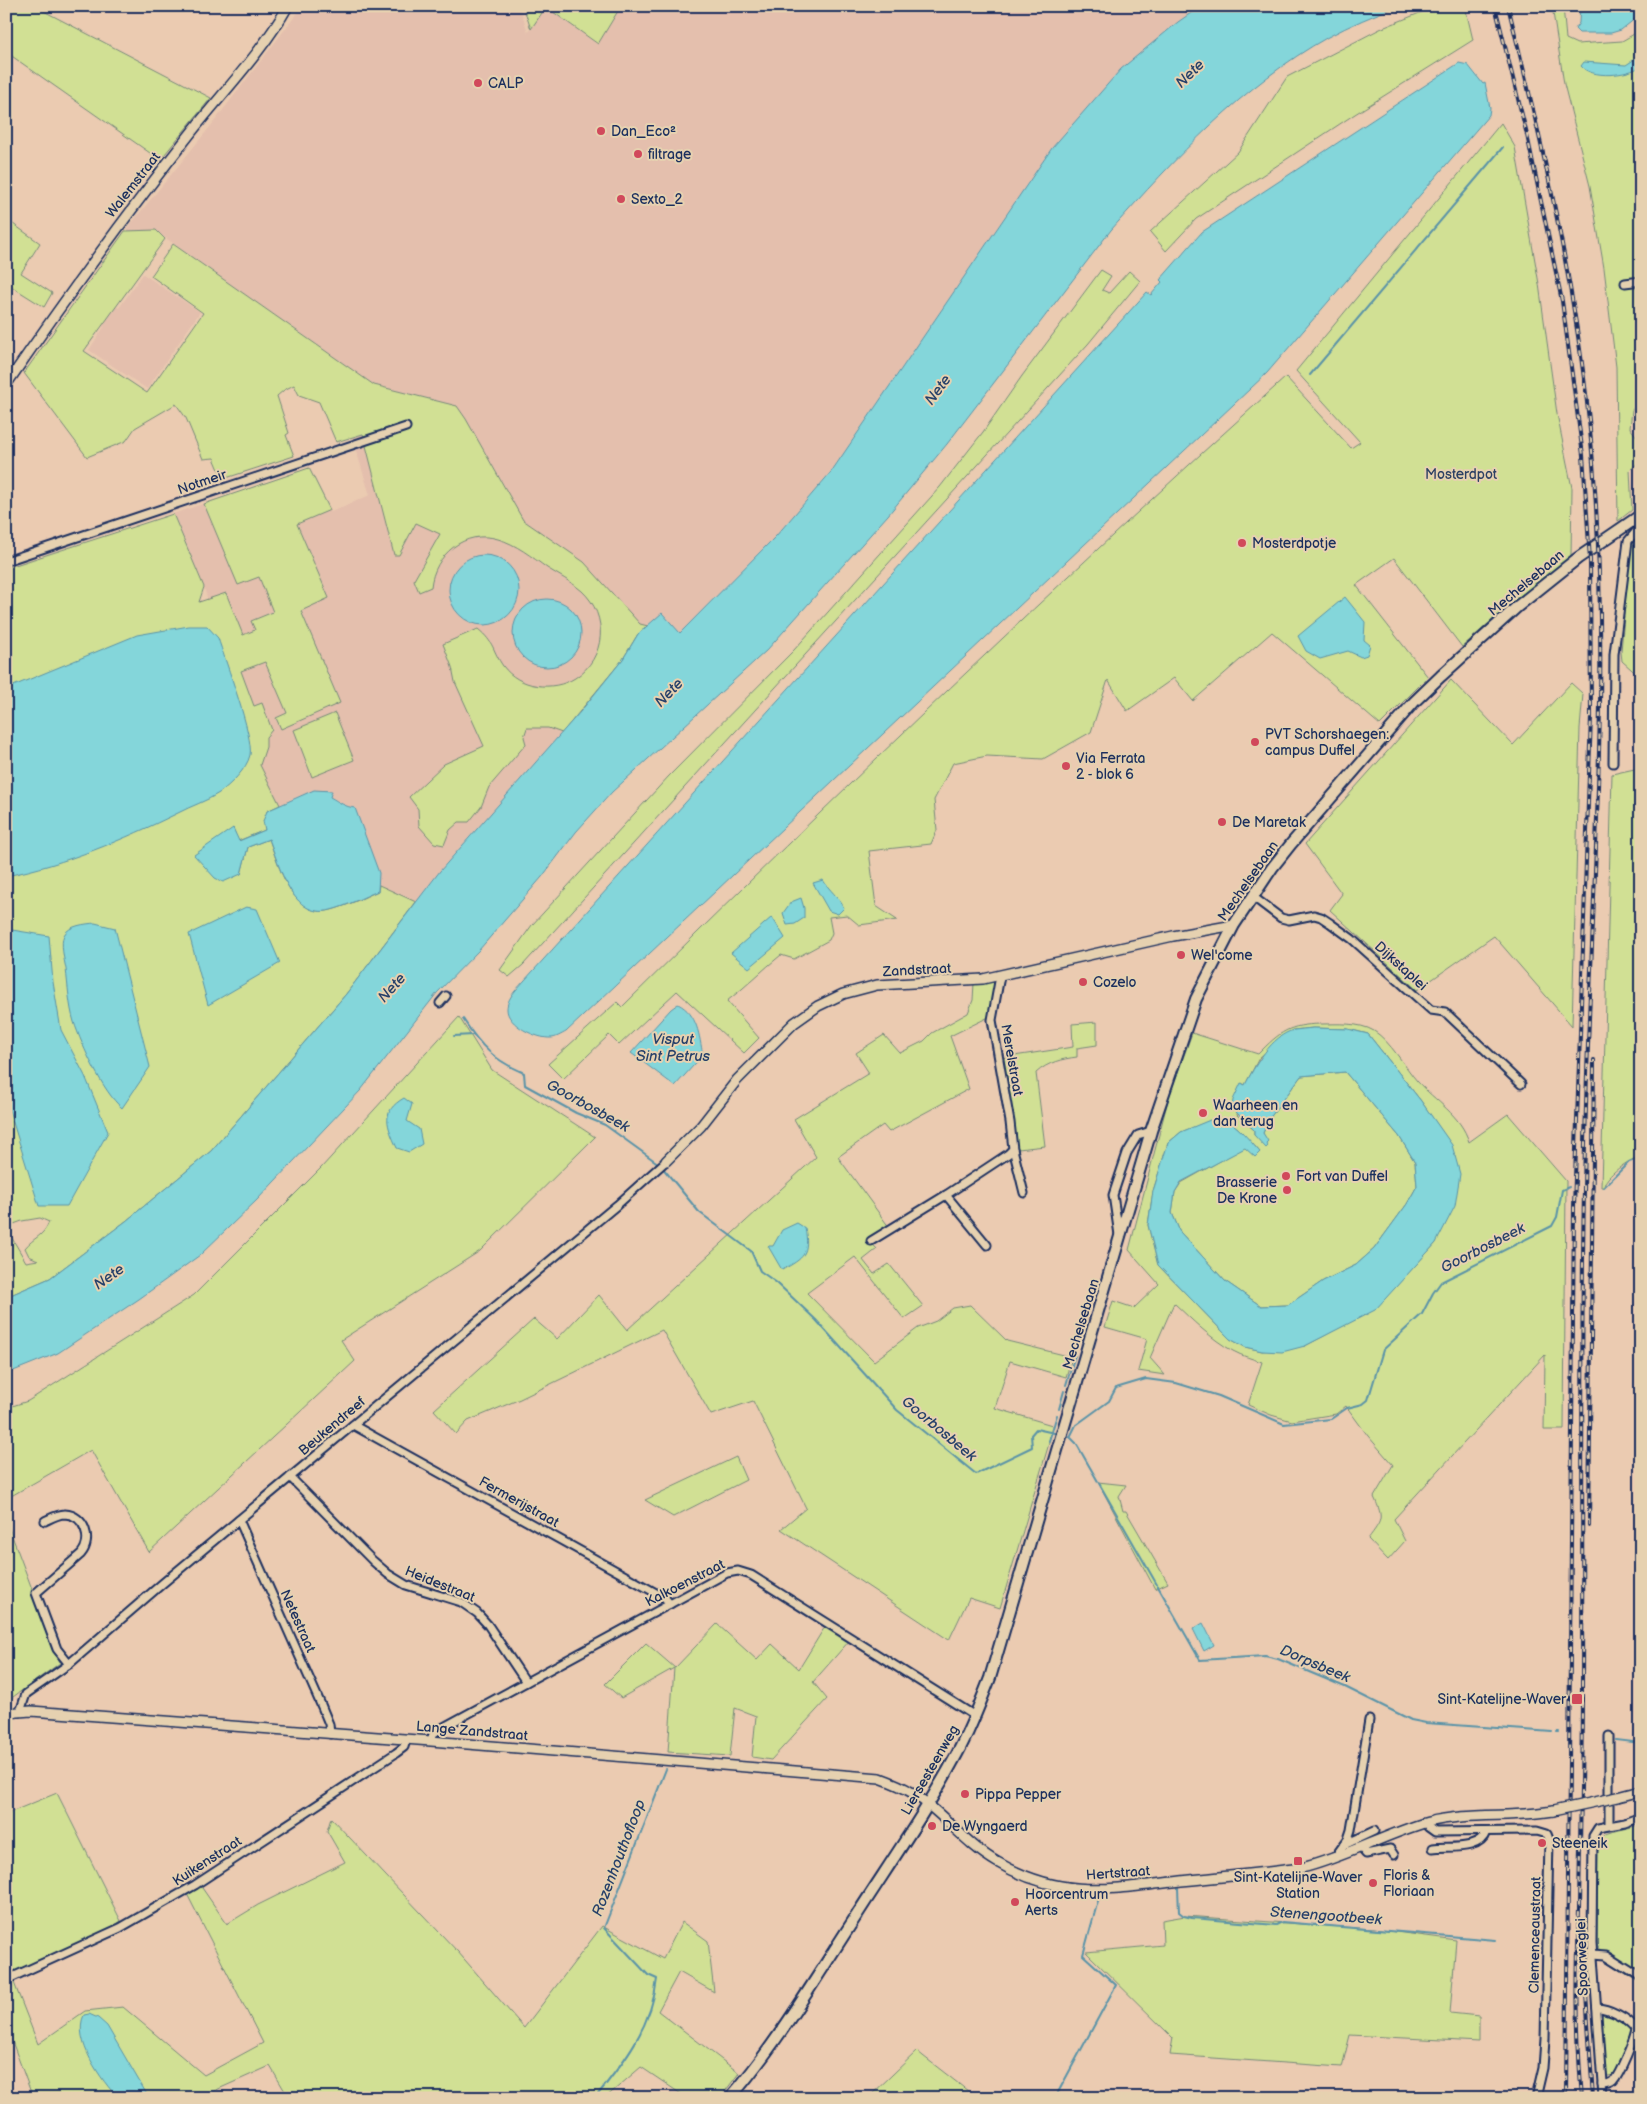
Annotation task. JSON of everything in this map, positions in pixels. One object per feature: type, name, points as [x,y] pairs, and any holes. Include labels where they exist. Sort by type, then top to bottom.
[{"type":"main road","name":"Mechelsebaan","points":[[1068,1414],[1151,1131],[1196,1000],[1234,924],[1252,896],[1291,844],[1414,702],[1518,606],[1578,558],[1641,515]]},
{"type":"main road","name":"Liersesteenweg","points":[[730,2098],[770,2046],[804,1996],[928,1805],[957,1754],[990,1678],[1068,1414]]},
{"type":"street","name":"Walemstraat","points":[[6,385],[100,249],[194,128],[244,70],[288,6]]},
{"type":"street","points":[[1625,283],[1641,282]]},
{"type":"street","name":"Notmeir","points":[[6,561],[406,426]]},
{"type":"street","points":[[1613,763],[1614,654],[1628,541],[1641,526]]},
{"type":"street","name":"Dijkstaplei","points":[[1252,896],[1281,918],[1289,920],[1314,915],[1321,917],[1352,938],[1431,1010],[1445,1012],[1521,1084]]},
{"type":"street","name":"Zandstraat","points":[[666,1161],[701,1126],[736,1080],[794,1023],[818,1006],[843,994],[865,987],[976,980],[1000,976],[1173,936],[1234,924]]},
{"type":"street","name":"Merelstraat","points":[[1000,976],[992,1020],[1013,1149],[1024,1193]]},
{"type":"street","points":[[440,1003],[446,996]]},
{"type":"street","name":"Mechelsebaan","points":[[1120,1241],[1113,1195],[1127,1153],[1138,1135],[1151,1131]]},
{"type":"street","points":[[871,1242],[946,1195],[1013,1149]]},
{"type":"street","name":"Beukendreef","points":[[20,1712],[24,1696],[69,1664],[666,1161]]},
{"type":"street","points":[[946,1195],[987,1245]]},
{"type":"street","name":"Fermerijstraat","points":[[353,1425],[665,1598],[670,1604]]},
{"type":"street","name":"Heidestraat","points":[[290,1477],[388,1574],[406,1585],[461,1602],[477,1613],[488,1625],[526,1682]]},
{"type":"street","points":[[45,1521],[62,1514],[72,1516],[84,1526],[87,1541],[81,1554],[36,1593],[57,1649],[69,1664]]},
{"type":"street","name":"Netestraat","points":[[240,1520],[322,1707],[329,1724],[330,1734]]},
{"type":"street","name":"Kalkoenstraat","points":[[431,1741],[433,1734],[440,1729],[727,1573],[738,1571],[746,1572],[975,1716]]},
{"type":"street","name":"Lange Zandstraat","points":[[6,1713],[20,1712],[431,1741],[880,1778],[912,1793],[928,1805]]},
{"type":"street","points":[[1334,1859],[1345,1844],[1351,1830],[1369,1720]]},
{"type":"street","points":[[1609,1736],[1609,1825],[1625,1823],[1641,1817]]},
{"type":"street","name":"Kuikenstraat","points":[[6,1980],[120,1928],[194,1885],[396,1753],[404,1747],[406,1740]]},
{"type":"street","name":"Hertstraat","points":[[928,1805],[961,1836],[996,1861],[1040,1881],[1075,1888],[1114,1889],[1302,1868],[1334,1859],[1402,1830],[1427,1823],[1451,1818],[1554,1812],[1641,1791]]},
{"type":"street","name":"Clemenceaustraat","points":[[1427,1823],[1428,1827],[1435,1832],[1537,1831],[1547,1834],[1549,1839],[1544,2049],[1543,2068],[1536,2098]]},
{"type":"street","name":"Spoorweglei","points":[[1603,2098],[1593,1954],[1593,1836],[1598,1828],[1609,1825]]},
{"type":"street","points":[[1345,1844],[1374,1831]]},
{"type":"street","points":[[1433,1848],[1477,1844],[1484,1838],[1486,1832]]},
{"type":"street","points":[[1361,1848],[1366,1854],[1390,1849],[1394,1854]]},
{"type":"street","points":[[1593,1954],[1606,1955],[1641,1977]]},
{"type":"street","points":[[1597,2008],[1605,2009],[1618,2015],[1636,2029],[1629,2050],[1614,2081],[1602,2086]]},
{"type":"shaded area","points":[[303,6],[519,6],[528,32],[546,6],[597,44],[621,6],[1201,6],[1178,22],[1052,148],[831,471],[776,536],[680,633],[580,712],[440,871],[416,902],[379,885],[379,873],[346,807],[330,797],[332,791],[297,797],[267,811],[204,587],[173,514],[309,468],[331,512],[370,495],[352,437],[363,433],[388,532],[506,489],[457,406],[374,385],[156,231],[125,231],[210,127]]},
{"type":"shaded area","points":[[143,274],[200,312],[147,389],[89,350],[104,327],[95,320],[108,301],[119,308]]},
{"type":"green space","points":[[6,6],[34,6],[211,98],[160,160],[6,52]]},
{"type":"green space","points":[[523,6],[621,6],[598,44],[546,7],[531,29]]},
{"type":"green space","points":[[1437,6],[1465,6],[1473,40],[1355,114],[1196,219],[1166,251],[1150,232],[1238,152],[1287,77],[1380,29]]},
{"type":"green space","points":[[1552,6],[1563,6],[1566,39],[1577,44],[1622,41],[1641,30],[1641,399],[1632,410],[1630,428],[1641,442],[1641,460],[1630,470],[1632,510],[1618,521],[1616,367],[1604,268],[1590,186],[1564,84]]},
{"type":"green space","name":"Mosterdpot","points":[[1501,123],[1515,147],[1539,284],[1557,414],[1572,488],[1571,556],[1508,606],[1462,647],[1394,558],[1356,585],[1428,677],[1380,725],[1272,632],[1193,701],[1174,678],[1127,711],[1108,680],[1091,732],[1043,759],[987,756],[953,763],[934,800],[937,830],[931,844],[869,851],[876,906],[897,920],[859,925],[847,915],[829,917],[832,933],[829,940],[794,959],[781,955],[727,1001],[759,1038],[744,1053],[677,991],[619,1045],[609,1035],[563,1079],[548,1064],[617,1002],[622,1007],[785,847],[1033,609],[1286,377],[1351,448],[1360,442],[1296,371]]},
{"type":"green space","points":[[6,219],[40,243],[21,273],[52,293],[44,307],[6,283]]},
{"type":"green space","points":[[156,230],[165,239],[84,351],[147,393],[203,313],[151,276],[173,244],[374,385],[457,406],[523,520],[584,562],[640,624],[648,626],[638,634],[623,659],[562,733],[548,728],[527,728],[524,737],[526,744],[489,787],[481,807],[469,822],[459,822],[450,830],[444,845],[434,843],[419,826],[418,809],[409,797],[444,764],[484,746],[455,682],[452,667],[443,644],[478,629],[488,638],[503,666],[518,679],[537,686],[557,685],[575,678],[585,670],[593,659],[598,648],[600,636],[597,612],[591,601],[582,591],[530,555],[505,541],[486,537],[463,541],[453,547],[438,565],[433,575],[431,587],[419,592],[414,580],[440,534],[416,523],[399,555],[394,555],[363,434],[336,442],[319,402],[299,395],[294,385],[277,396],[289,433],[286,435],[294,456],[223,479],[214,458],[203,459],[186,418],[176,404],[135,428],[126,441],[87,457],[24,373],[125,231]]},
{"type":"green space","points":[[1101,270],[1111,276],[1102,290],[1109,293],[1129,271],[1140,281],[1088,344],[523,965],[509,977],[500,970],[532,925],[669,776],[794,650],[940,487],[983,432]]},
{"type":"green space","points":[[309,468],[330,510],[297,524],[329,598],[301,611],[340,703],[281,729],[276,718],[287,713],[265,662],[241,671],[254,706],[262,703],[272,730],[266,737],[266,747],[260,765],[280,805],[267,811],[265,830],[238,841],[233,828],[241,874],[248,847],[269,839],[289,888],[297,899],[307,907],[318,911],[331,910],[355,902],[378,891],[379,885],[416,902],[346,994],[211,1151],[126,1221],[50,1278],[6,1297],[6,568],[173,514],[204,587],[199,602],[226,593],[243,635],[255,630],[251,621],[273,612],[259,577],[238,585],[204,504]],"holes":[[[40,1218],[49,1222],[44,1231],[25,1248],[29,1256],[38,1260],[26,1262],[9,1233],[11,1225]]]},
{"type":"green space","points":[[1636,535],[1641,540],[1641,678],[1622,661],[1621,652],[1630,545]]},
{"type":"green space","points":[[1451,680],[1513,745],[1571,683],[1583,694],[1580,728],[1572,1026],[1494,936],[1417,990],[1330,910],[1342,894],[1305,844]]},
{"type":"green space","points":[[335,713],[354,760],[312,777],[294,730]]},
{"type":"green space","points":[[1641,769],[1641,863],[1638,865],[1641,868],[1641,886],[1639,888],[1641,890],[1641,1136],[1639,1140],[1641,1156],[1618,1168],[1608,1178],[1604,1187],[1601,1187],[1612,774]]},
{"type":"green space","points":[[996,982],[991,1016],[950,1036],[969,1089],[889,1132],[883,1125],[838,1157],[889,1227],[869,1240],[877,1249],[863,1260],[874,1274],[889,1264],[923,1306],[904,1319],[855,1257],[807,1293],[874,1361],[918,1328],[936,1321],[953,1308],[970,1305],[1007,1341],[1072,1357],[1066,1377],[1010,1361],[995,1408],[1052,1425],[1048,1447],[1000,1608],[969,1598],[949,1640],[781,1529],[806,1508],[753,1401],[711,1415],[662,1330],[520,1399],[468,1421],[456,1434],[434,1410],[534,1319],[557,1339],[599,1295],[627,1330],[816,1157],[794,1119],[869,1073],[856,1053],[884,1035],[900,1053],[924,1041],[932,1033],[968,1013],[973,1000],[974,983]]},
{"type":"green space","points":[[459,1017],[492,1070],[595,1137],[480,1251],[341,1340],[355,1361],[149,1552],[91,1450],[6,1499],[6,1408],[28,1401],[194,1295],[321,1168]]},
{"type":"green space","points":[[1097,1022],[1097,1045],[1077,1048],[1077,1057],[1055,1062],[1045,1066],[1036,1073],[1045,1146],[1018,1149],[1001,1058],[1073,1047],[1072,1024]]},
{"type":"green space","points":[[1348,1024],[1362,1026],[1374,1031],[1380,1035],[1417,1081],[1454,1116],[1465,1132],[1469,1142],[1508,1114],[1566,1181],[1564,1430],[1544,1430],[1545,1355],[1394,1519],[1405,1541],[1388,1560],[1368,1539],[1380,1519],[1374,1497],[1393,1465],[1346,1406],[1336,1414],[1292,1421],[1271,1415],[1248,1405],[1262,1362],[1240,1354],[1217,1341],[1174,1303],[1150,1358],[1165,1375],[1138,1371],[1147,1339],[1105,1327],[1113,1301],[1134,1308],[1159,1284],[1129,1250],[1168,1100],[1192,1033],[1258,1054],[1286,1031],[1310,1025]],"holes":[[[1313,1028],[1348,1029],[1368,1034],[1421,1101],[1451,1145],[1436,1243],[1375,1309],[1305,1346],[1262,1351],[1245,1347],[1230,1339],[1158,1265],[1148,1225],[1153,1191],[1168,1143],[1181,1132],[1210,1121],[1212,1125],[1216,1123],[1237,1127],[1260,1152],[1245,1147],[1181,1183],[1175,1192],[1172,1213],[1180,1232],[1225,1281],[1261,1306],[1288,1305],[1323,1281],[1356,1265],[1374,1249],[1407,1204],[1417,1186],[1415,1162],[1399,1136],[1345,1072],[1301,1076],[1269,1119],[1263,1133],[1266,1143],[1254,1135],[1254,1130],[1237,1115],[1242,1083],[1245,1085],[1259,1058],[1292,1030]]]},
{"type":"green space","points":[[736,1457],[746,1480],[673,1517],[645,1500]]},
{"type":"green space","points":[[1098,1482],[1126,1485],[1119,1496],[1123,1511],[1126,1511],[1168,1583],[1155,1589]]},
{"type":"green space","points":[[6,1520],[60,1663],[6,1702]]},
{"type":"green space","points":[[717,1624],[757,1660],[772,1644],[799,1669],[826,1625],[850,1640],[813,1682],[827,1699],[771,1760],[752,1757],[756,1716],[735,1708],[730,1756],[668,1752],[674,1668],[621,1698],[605,1684],[646,1643],[675,1668]]},
{"type":"green space","points":[[57,1793],[121,1921],[90,1942],[11,1975],[38,2044],[85,2011],[123,2007],[204,2075],[263,2043],[186,1892],[200,1885],[227,1924],[258,1905],[345,1862],[327,1831],[331,1818],[458,1952],[524,2028],[602,1926],[663,1959],[682,1922],[708,1941],[714,1992],[679,1972],[658,2011],[739,2073],[720,2098],[687,2098],[641,2067],[605,2098],[289,2098],[270,2066],[214,2091],[217,2098],[33,2098],[6,2025],[6,1814]]},
{"type":"green space","points":[[1641,1824],[1641,1984],[1605,1960],[1597,1945],[1598,1839],[1607,1833]]},
{"type":"green space","points":[[1185,1916],[1373,1929],[1456,1940],[1450,2013],[1479,2016],[1479,2042],[1350,2035],[1342,2067],[1170,2055],[1173,2038],[1086,1952],[1163,1945],[1162,1920]]},
{"type":"green space","points":[[1607,2013],[1630,2027],[1632,2031],[1613,2076],[1607,2077],[1604,2080],[1601,2015]]},
{"type":"green space","points":[[917,2051],[923,2056],[977,2098],[868,2098]]},
{"type":"water","name":"Nete","points":[[1201,6],[1398,6],[1362,20],[1328,37],[1267,77],[1239,100],[1160,176],[1111,230],[947,444],[888,515],[767,650],[612,792],[576,832],[542,877],[479,950],[437,993],[361,1090],[257,1200],[200,1255],[139,1299],[58,1353],[6,1374],[6,1297],[50,1278],[126,1221],[211,1151],[346,994],[440,871],[580,712],[623,659],[638,634],[662,613],[680,633],[776,536],[831,472],[1052,148],[1121,69],[1178,22]]},
{"type":"water","points":[[1580,6],[1641,6],[1641,14],[1621,30],[1611,33],[1579,33],[1575,29],[1579,23]]},
{"type":"water","points":[[1641,55],[1641,66],[1619,74],[1593,73],[1581,66],[1584,62],[1626,65]]},
{"type":"water","points":[[1459,63],[1468,65],[1483,84],[1485,83],[1490,108],[1489,115],[1267,373],[566,1032],[555,1037],[545,1038],[524,1030],[517,1025],[508,1015],[507,1009],[515,991],[1147,292],[1151,295],[1162,282],[1160,280],[1202,232]]},
{"type":"water","points":[[484,555],[497,558],[509,565],[516,577],[519,590],[516,603],[509,615],[497,622],[484,625],[471,622],[459,615],[452,603],[449,590],[452,577],[459,565],[471,558]]},
{"type":"water","points":[[1345,597],[1365,622],[1364,640],[1370,645],[1367,655],[1361,657],[1348,651],[1320,659],[1306,651],[1298,636]]},
{"type":"water","points":[[540,599],[554,599],[566,604],[576,614],[581,626],[581,640],[576,652],[566,662],[554,667],[540,667],[528,662],[518,652],[513,640],[513,626],[518,614],[528,604]]},
{"type":"water","points":[[189,626],[207,626],[218,638],[248,732],[250,755],[242,771],[228,786],[214,796],[136,833],[72,858],[6,876],[6,689],[137,635]]},
{"type":"water","points":[[314,790],[332,791],[330,797],[355,808],[379,873],[378,891],[331,910],[318,911],[306,907],[289,888],[269,839],[248,847],[241,874],[223,882],[215,878],[194,855],[233,828],[239,841],[265,830],[263,821],[267,811]]},
{"type":"water","points":[[823,880],[844,908],[838,914],[829,911],[813,883]]},
{"type":"water","points":[[801,898],[804,918],[795,924],[787,925],[783,913],[791,902]]},
{"type":"water","points":[[246,907],[257,909],[280,963],[208,1005],[189,934]]},
{"type":"water","points":[[772,917],[785,938],[749,968],[731,953]]},
{"type":"water","points":[[95,923],[115,928],[150,1067],[122,1108],[108,1091],[88,1056],[74,1022],[70,1002],[63,938],[66,932],[74,927]]},
{"type":"water","points":[[6,929],[49,936],[53,982],[61,1030],[85,1076],[108,1132],[67,1206],[39,1206],[6,1100]]},
{"type":"water","name":"Visput Sint Petrus","points":[[678,1004],[685,1008],[694,1020],[699,1033],[703,1055],[675,1086],[631,1053],[671,1009]]},
{"type":"water","points":[[1313,1028],[1348,1029],[1368,1034],[1421,1101],[1452,1145],[1460,1174],[1455,1206],[1436,1243],[1375,1310],[1305,1346],[1282,1352],[1262,1351],[1245,1347],[1230,1339],[1158,1265],[1148,1225],[1153,1191],[1168,1143],[1181,1132],[1210,1120],[1212,1125],[1216,1124],[1215,1119],[1221,1118],[1234,1125],[1260,1152],[1255,1157],[1245,1148],[1181,1182],[1175,1192],[1172,1213],[1180,1232],[1225,1281],[1261,1306],[1288,1305],[1323,1281],[1356,1265],[1374,1249],[1407,1204],[1417,1186],[1415,1162],[1399,1136],[1345,1072],[1301,1076],[1269,1119],[1263,1133],[1268,1141],[1266,1148],[1254,1135],[1254,1130],[1232,1108],[1233,1100],[1241,1083],[1245,1085],[1259,1061],[1278,1038],[1294,1030]]},
{"type":"water","points":[[404,1098],[412,1104],[407,1121],[419,1129],[422,1144],[409,1152],[397,1148],[388,1126],[391,1108]]},
{"type":"water","points":[[797,1223],[805,1228],[806,1250],[796,1262],[782,1270],[768,1246],[773,1246],[782,1230]]},
{"type":"water","points":[[1203,1623],[1214,1645],[1204,1651],[1193,1629]]},
{"type":"water","points":[[89,2014],[98,2018],[107,2026],[149,2098],[118,2098],[104,2081],[90,2060],[82,2036],[81,2025],[84,2015]]},
{"type":"waterway","points":[[1310,375],[1503,147]]},
{"type":"waterway","name":"Goorbosbeek","points":[[463,1019],[489,1052],[504,1063],[524,1073],[525,1085],[576,1113],[605,1125],[659,1164]]},
{"type":"waterway","points":[[454,1036],[473,1035]]},
{"type":"waterway","name":"Goorbosbeek","points":[[1604,1187],[1629,1162],[1641,1158]]},
{"type":"waterway","name":"Goorbosbeek","points":[[662,1167],[699,1212],[751,1251],[760,1271],[777,1283],[816,1320],[897,1410],[976,1474],[1032,1447],[1031,1435],[1036,1429],[1059,1434]]},
{"type":"waterway","name":"Goorbosbeek","points":[[1066,1436],[1070,1437],[1076,1425],[1109,1401],[1116,1388],[1146,1379],[1176,1383],[1219,1396],[1284,1424],[1331,1419],[1347,1408],[1363,1404],[1368,1400],[1383,1350],[1422,1314],[1441,1282],[1552,1226],[1557,1217],[1562,1190],[1569,1187]]},
{"type":"waterway","points":[[1066,1385],[1075,1355]]},
{"type":"waterway","points":[[1059,1409],[1064,1391]]},
{"type":"waterway","points":[[1049,1441],[1057,1415]]},
{"type":"waterway","name":"Dorpsbeek","points":[[1070,1437],[1076,1443],[1200,1660],[1265,1656],[1278,1659],[1345,1687],[1411,1720],[1426,1723],[1552,1732]]},
{"type":"waterway","name":"Dorpsbeek","points":[[1616,1740],[1641,1743]]},
{"type":"waterway","name":"Rozenhouthofloop","points":[[595,2098],[635,2043],[643,2028],[654,1996],[657,1979],[648,1975],[604,1928],[666,1769]]},
{"type":"waterway","name":"Stenengootbeek","points":[[1178,1888],[1179,1912],[1184,1916],[1192,1918],[1276,1925],[1282,1922],[1496,1940]]},
{"type":"waterway","name":"Stenengootbeek","points":[[1055,2098],[1116,1985],[1083,1955],[1099,1897]]},
{"type":"railway","points":[[1495,6],[1527,135],[1562,301],[1583,455],[1590,560],[1591,716],[1574,1207],[1566,2098]]},
{"type":"railway","points":[[1508,6],[1545,160],[1575,316],[1589,420],[1596,502],[1599,584],[1600,665],[1597,829],[1583,1227],[1582,1714],[1577,1979],[1582,2098]]},
{"type":"railway","points":[[1589,1525],[1594,1060]]},
{"type":"railway","points":[[1584,1964],[1593,2098]]},
{"type":"place","name":"CALP","points":[[478,83]]},
{"type":"place","name":"Dan_Eco²","points":[[601,131]]},
{"type":"place","name":"filtrage","points":[[638,154]]},
{"type":"place","name":"Sexto_2","points":[[621,199]]},
{"type":"place","name":"Mosterdpotje","points":[[1242,543]]},
{"type":"place","name":"PVT Schorshaegen: campus Duffel","points":[[1255,742]]},
{"type":"place","name":"Via Ferrata 2 - blok 6","points":[[1066,766]]},
{"type":"place","name":"De Maretak","points":[[1222,822]]},
{"type":"place","name":"Wel'come","points":[[1181,955]]},
{"type":"place","name":"Cozelo","points":[[1083,982]]},
{"type":"place","name":"Waarheen en dan terug","points":[[1203,1113]]},
{"type":"place","name":"Fort van Duffel","points":[[1286,1176]]},
{"type":"place","name":"Brasserie De Krone","points":[[1287,1190]]},
{"type":"place","name":"Sint-Katelijne-Waver","points":[[1577,1699]]},
{"type":"place","name":"Pippa Pepper","points":[[965,1794]]},
{"type":"place","name":"De Wyngaerd","points":[[932,1826]]},
{"type":"place","name":"Steeneik","points":[[1542,1843]]},
{"type":"place","name":"Sint-Katelijne-Waver Station","points":[[1298,1861]]},
{"type":"place","name":"Floris & Floriaan","points":[[1373,1883]]},
{"type":"place","name":"Hoorcentrum Aerts","points":[[1015,1902]]}]
